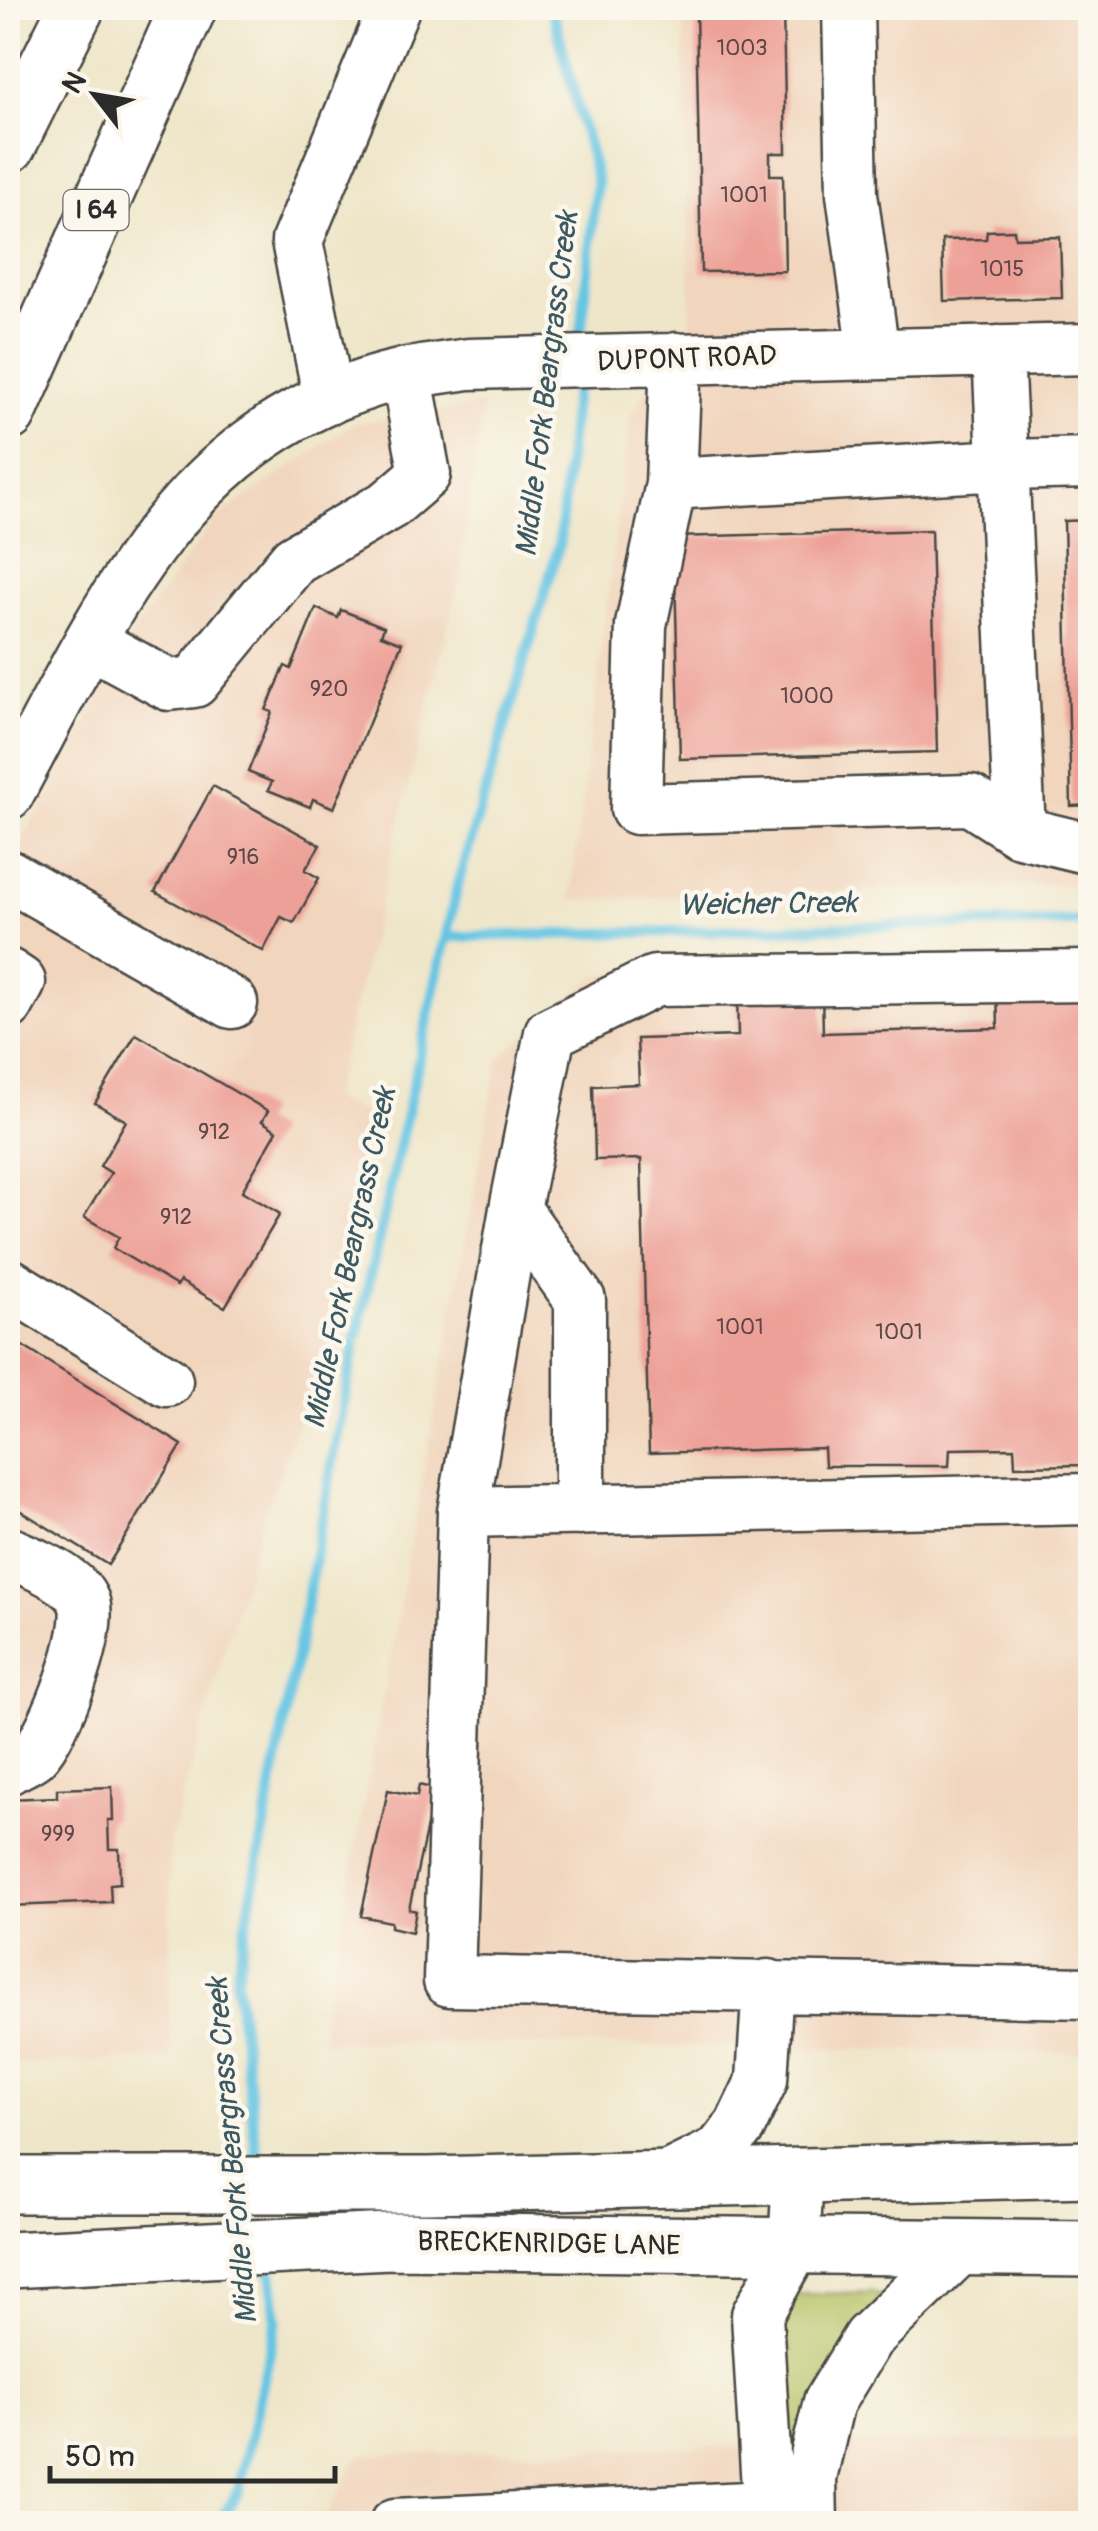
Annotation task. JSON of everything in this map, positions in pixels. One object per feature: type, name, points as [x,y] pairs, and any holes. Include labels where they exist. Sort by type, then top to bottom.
[{"type":"main road","points":[[8,144],[76,8]]},
{"type":"main road","name":"I 64","points":[[8,413],[188,8]]},
{"type":"main road","name":"BRECKENRIDGE LANE","points":[[8,2186],[340,2185],[1090,2169]]},
{"type":"main road","name":"BRECKENRIDGE LANE","points":[[8,2260],[389,2242],[1090,2249]]},
{"type":"street","points":[[328,399],[296,240],[394,8]]},
{"type":"street","points":[[848,8],[852,194],[874,354]]},
{"type":"street","name":"DUPONT ROAD","points":[[8,794],[145,550],[192,493],[240,450],[328,399],[406,373],[469,364],[1090,349]]},
{"type":"street","points":[[998,351],[1020,832]]},
{"type":"street","points":[[676,358],[672,484],[642,625],[636,808],[970,800],[1020,832],[1090,850]]},
{"type":"street","points":[[90,642],[168,685],[194,682],[294,560],[390,504],[424,474],[406,373]]},
{"type":"street","points":[[672,484],[1090,463]]},
{"type":"street","points":[[8,876],[232,1003]]},
{"type":"street","points":[[8,974],[20,982],[8,1004]]},
{"type":"street","points":[[1090,976],[655,981],[550,1033],[463,1512],[449,1981],[1090,1993]]},
{"type":"street","points":[[516,1208],[580,1300],[580,1510]]},
{"type":"street","points":[[8,1282],[167,1381]]},
{"type":"street","points":[[463,1512],[1090,1500]]},
{"type":"street","points":[[8,1552],[61,1577],[84,1601],[85,1636],[48,1737],[33,1756],[8,1769]]},
{"type":"street","points":[[663,2179],[720,2151],[740,2126],[762,2080],[768,1985]]},
{"type":"street","points":[[786,2518],[757,2315],[794,2248],[798,2176]]},
{"type":"street","points":[[786,2518],[811,2477],[829,2402],[868,2338],[961,2248]]},
{"type":"street","points":[[396,2523],[786,2518]]},
{"type":"shaded area","points":[[683,8],[1090,8],[1090,883],[570,900],[630,417],[691,319]]},
{"type":"shaded area","points":[[483,405],[459,580],[332,1098],[372,1117],[336,1317],[259,1530],[170,1841],[170,2058],[8,2064],[8,867],[135,630],[215,519],[353,424]]},
{"type":"shaded area","points":[[1090,957],[1090,2053],[321,2041],[498,1059],[597,975]]},
{"type":"shaded area","points":[[1090,2438],[1090,2523],[322,2524],[359,2455]]},
{"type":"green space","points":[[873,2292],[880,2296],[795,2455],[787,2451],[780,2304],[789,2295]]},
{"type":"building","points":[[696,8],[783,8],[786,153],[770,153],[770,175],[783,175],[785,271],[701,272]]},
{"type":"building","points":[[1014,230],[1015,238],[1060,237],[1062,298],[944,301],[942,240],[986,239],[987,231]]},
{"type":"building","points":[[1090,520],[1090,805],[1071,806],[1064,521]]},
{"type":"building","points":[[931,530],[937,752],[680,759],[674,537]]},
{"type":"building","points":[[316,608],[338,618],[341,610],[384,627],[381,635],[402,643],[334,808],[313,799],[310,807],[268,790],[272,782],[248,772],[272,712],[266,710],[285,666],[291,669]]},
{"type":"building","points":[[213,786],[320,845],[305,870],[319,878],[294,923],[281,917],[263,951],[155,892]]},
{"type":"building","points":[[1090,983],[1090,1465],[1015,1466],[1014,1448],[950,1449],[949,1466],[825,1466],[824,1448],[649,1453],[641,1159],[595,1160],[593,1086],[639,1084],[637,1039],[738,1036],[737,995],[822,992],[823,1033],[998,1028],[997,986]]},
{"type":"building","points":[[136,1034],[268,1111],[262,1121],[277,1131],[242,1191],[280,1214],[225,1307],[180,1281],[177,1286],[113,1248],[119,1237],[84,1217],[111,1173],[100,1166],[126,1121],[95,1103]]},
{"type":"building","points":[[8,1337],[182,1445],[108,1565],[8,1503]]},
{"type":"building","points":[[419,1785],[435,1789],[409,1909],[416,1911],[412,1932],[391,1927],[391,1922],[361,1916],[388,1790],[417,1796]]},
{"type":"building","points":[[112,1787],[109,1849],[119,1849],[120,1883],[110,1884],[111,1902],[8,1906],[8,1799],[57,1797],[57,1789]]},
{"type":"waterway","name":"Middle Fork Beargrass Creek","points":[[552,8],[597,181],[579,352]]},
{"type":"waterway","name":"Middle Fork Beargrass Creek","points":[[259,2172],[236,1980],[352,1358],[458,883],[559,545],[576,375]]},
{"type":"waterway","name":"Weicher Creek","points":[[446,937],[1090,921]]},
{"type":"waterway","name":"Middle Fork Beargrass Creek","points":[[217,2524],[238,2492],[277,2320],[270,2260]]}]
